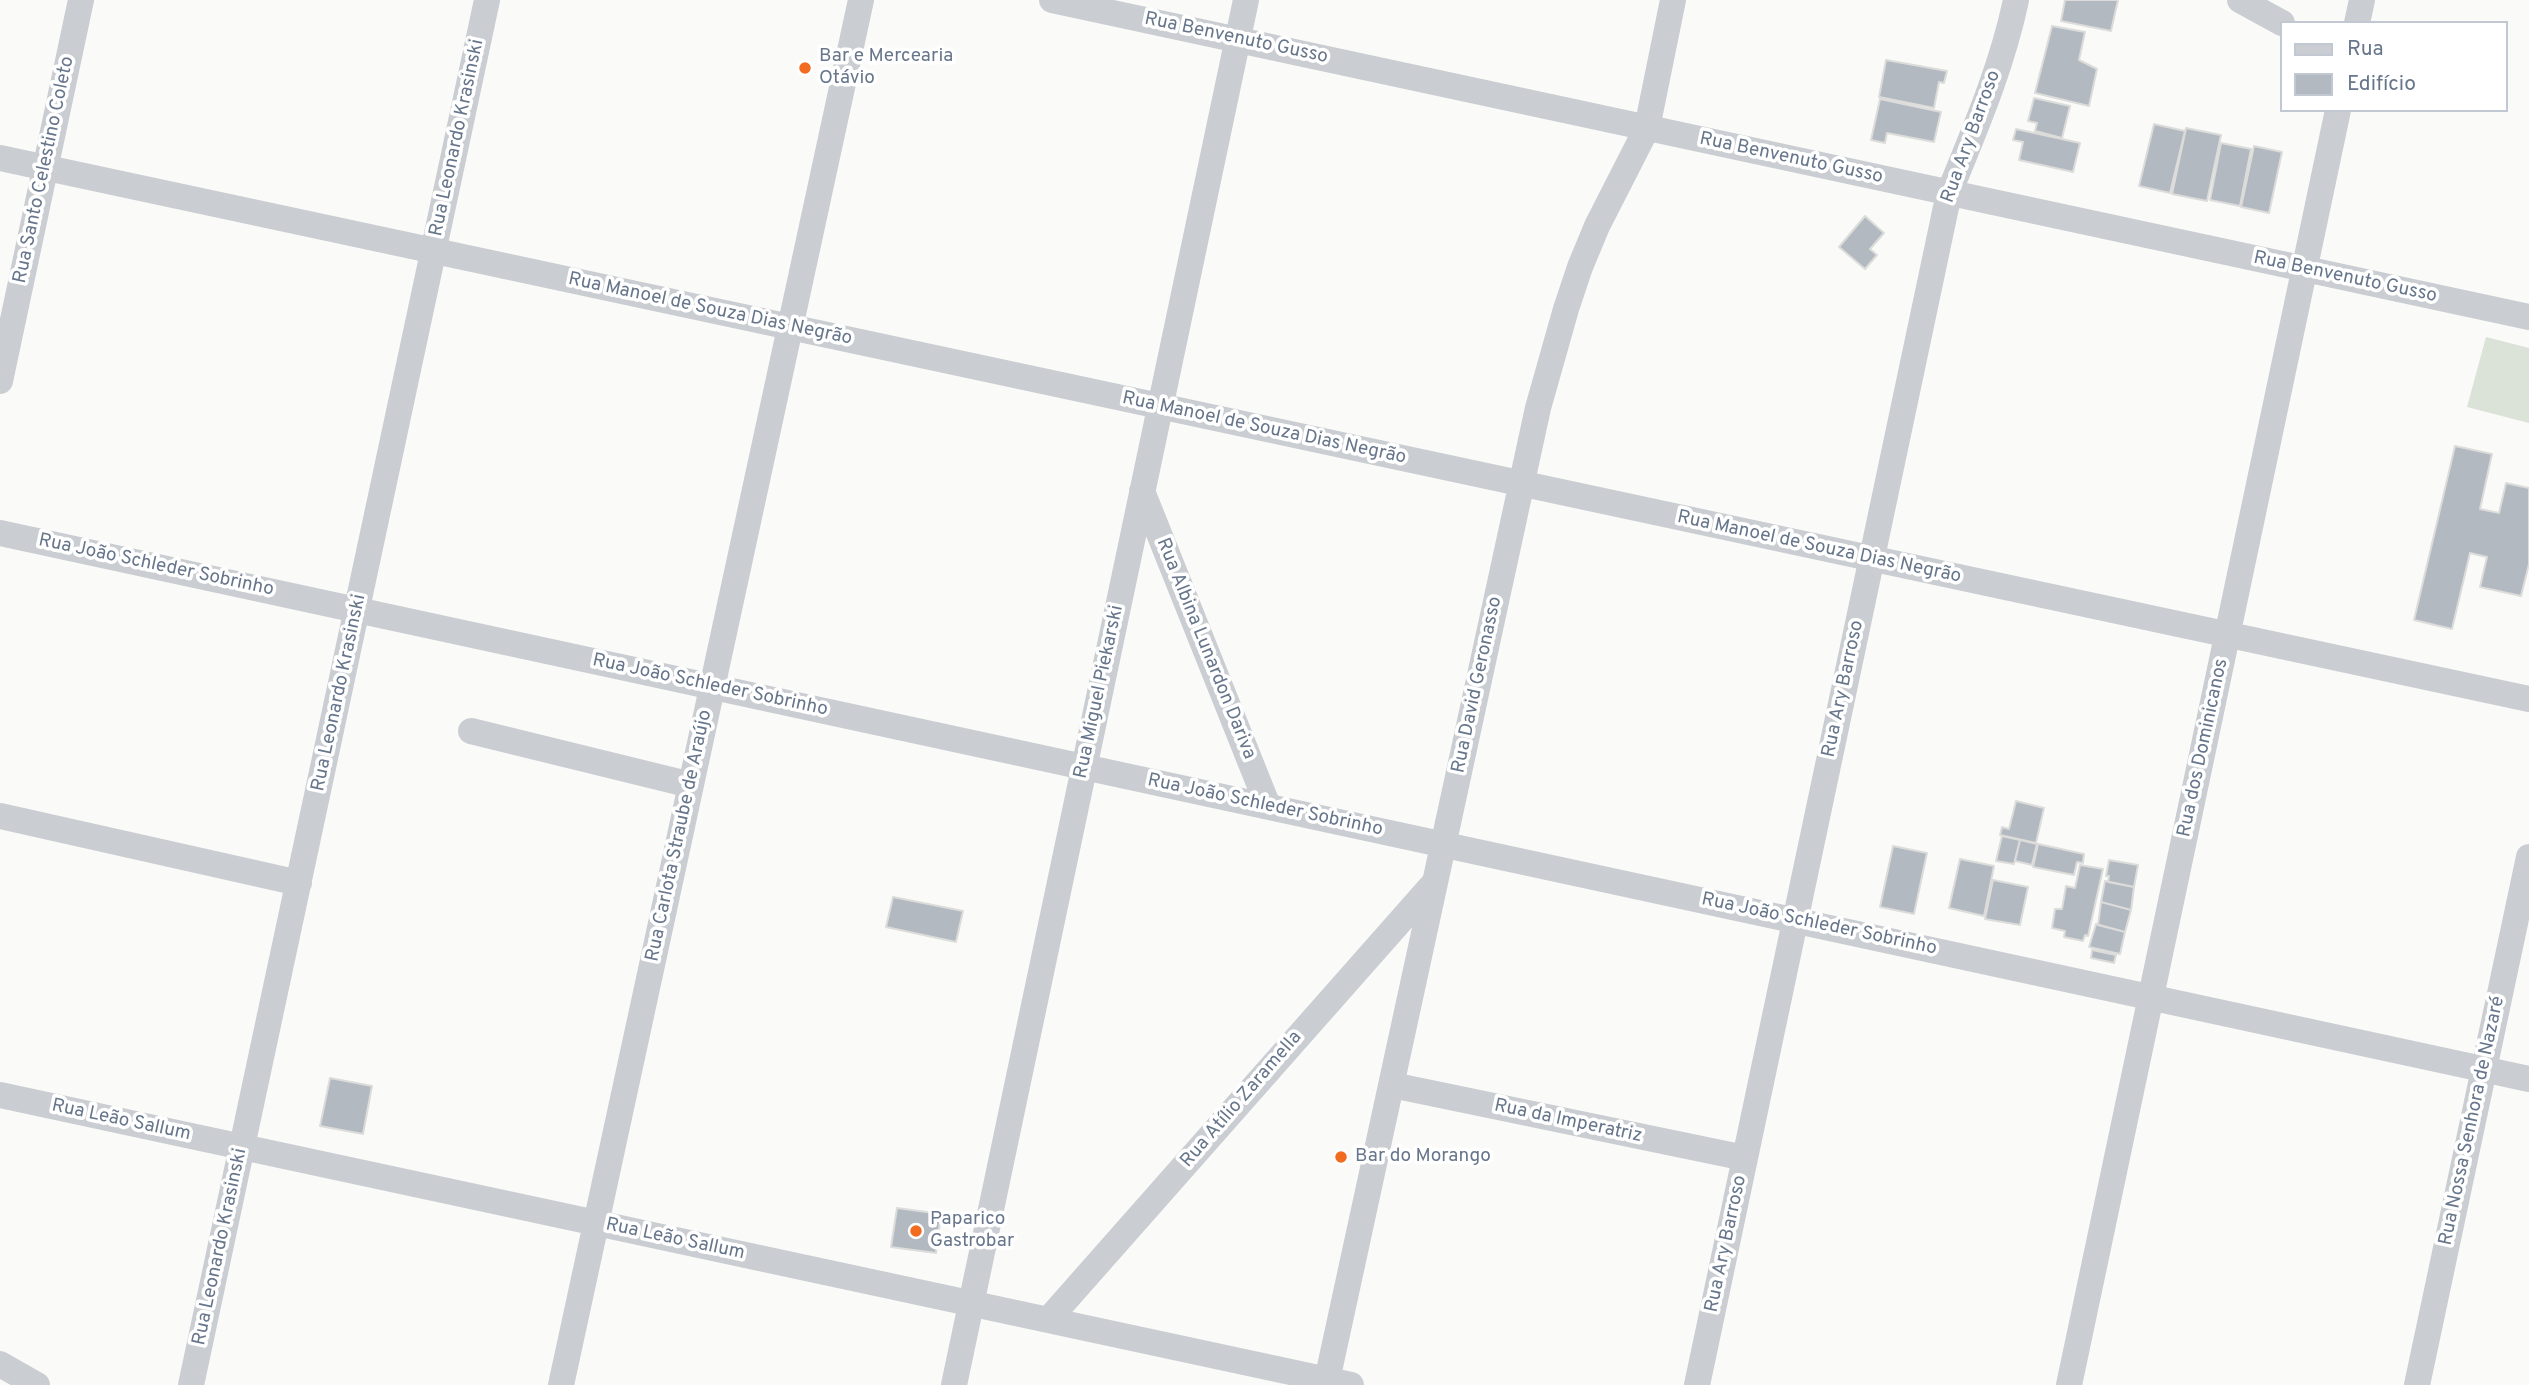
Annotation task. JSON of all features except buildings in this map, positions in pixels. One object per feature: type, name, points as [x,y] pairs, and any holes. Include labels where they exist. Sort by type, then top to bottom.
[{"type":"street","name":"Rua Santo Celestino Coleto","points":[[0,381],[80,0]]},
{"type":"street","name":"Rua Leonardo Krasinski","points":[[191,1385],[487,0]]},
{"type":"street","name":"Rua Carlota Straube de Araújo","points":[[561,1385],[861,0]]},
{"type":"street","name":"Rua Benvenuto Gusso","points":[[1052,0],[2529,317]]},
{"type":"street","name":"Rua Miguel Piekarski","points":[[954,1385],[1246,0]]},
{"type":"street","name":"Rua David Geronasso","points":[[1335,1383],[1392,1085],[1551,360],[1580,267],[1597,226],[1647,128],[1674,0]]},
{"type":"street","name":"Rua Ary Barroso","points":[[1697,1385],[1949,192],[1994,80],[2016,0]]},
{"type":"street","points":[[2239,0],[2280,22]]},
{"type":"street","points":[[2357,21],[2362,0]]},
{"type":"street","name":"Rua dos Dominicanos","points":[[2069,1385],[2338,112]]},
{"type":"street","name":"Rua Manoel de Souza Dias Negrão","points":[[0,158],[2529,699]]},
{"type":"street","name":"Rua Albina Lunardon Dariva","points":[[1142,491],[1268,806]]},
{"type":"street","name":"Rua João Schleder Sobrinho","points":[[0,533],[2529,1079]]},
{"type":"street","points":[[471,732],[691,785]]},
{"type":"street","points":[[0,816],[299,883]]},
{"type":"street","name":"Rua Nossa Senhora de Nazaré","points":[[2417,1385],[2529,857]]},
{"type":"street","name":"Rua Atílio Zaramella","points":[[1048,1320],[1436,880]]},
{"type":"street","name":"Rua da Imperatriz","points":[[1392,1085],[1745,1158]]},
{"type":"street","name":"Rua Leão Sallum","points":[[0,1095],[1335,1383]]},
{"type":"street","points":[[1,1371],[37,1385]]},
{"type":"shaded area","points":[[2486,337],[2529,348],[2529,423],[2467,407]]},
{"type":"place","name":"Bar e Mercearia Otávio","points":[[805,68]]},
{"type":"place","name":"Bar do Morango","points":[[1341,1157]]},
{"type":"place","name":"Paparico Gastrobar","points":[[916,1231]]}]
